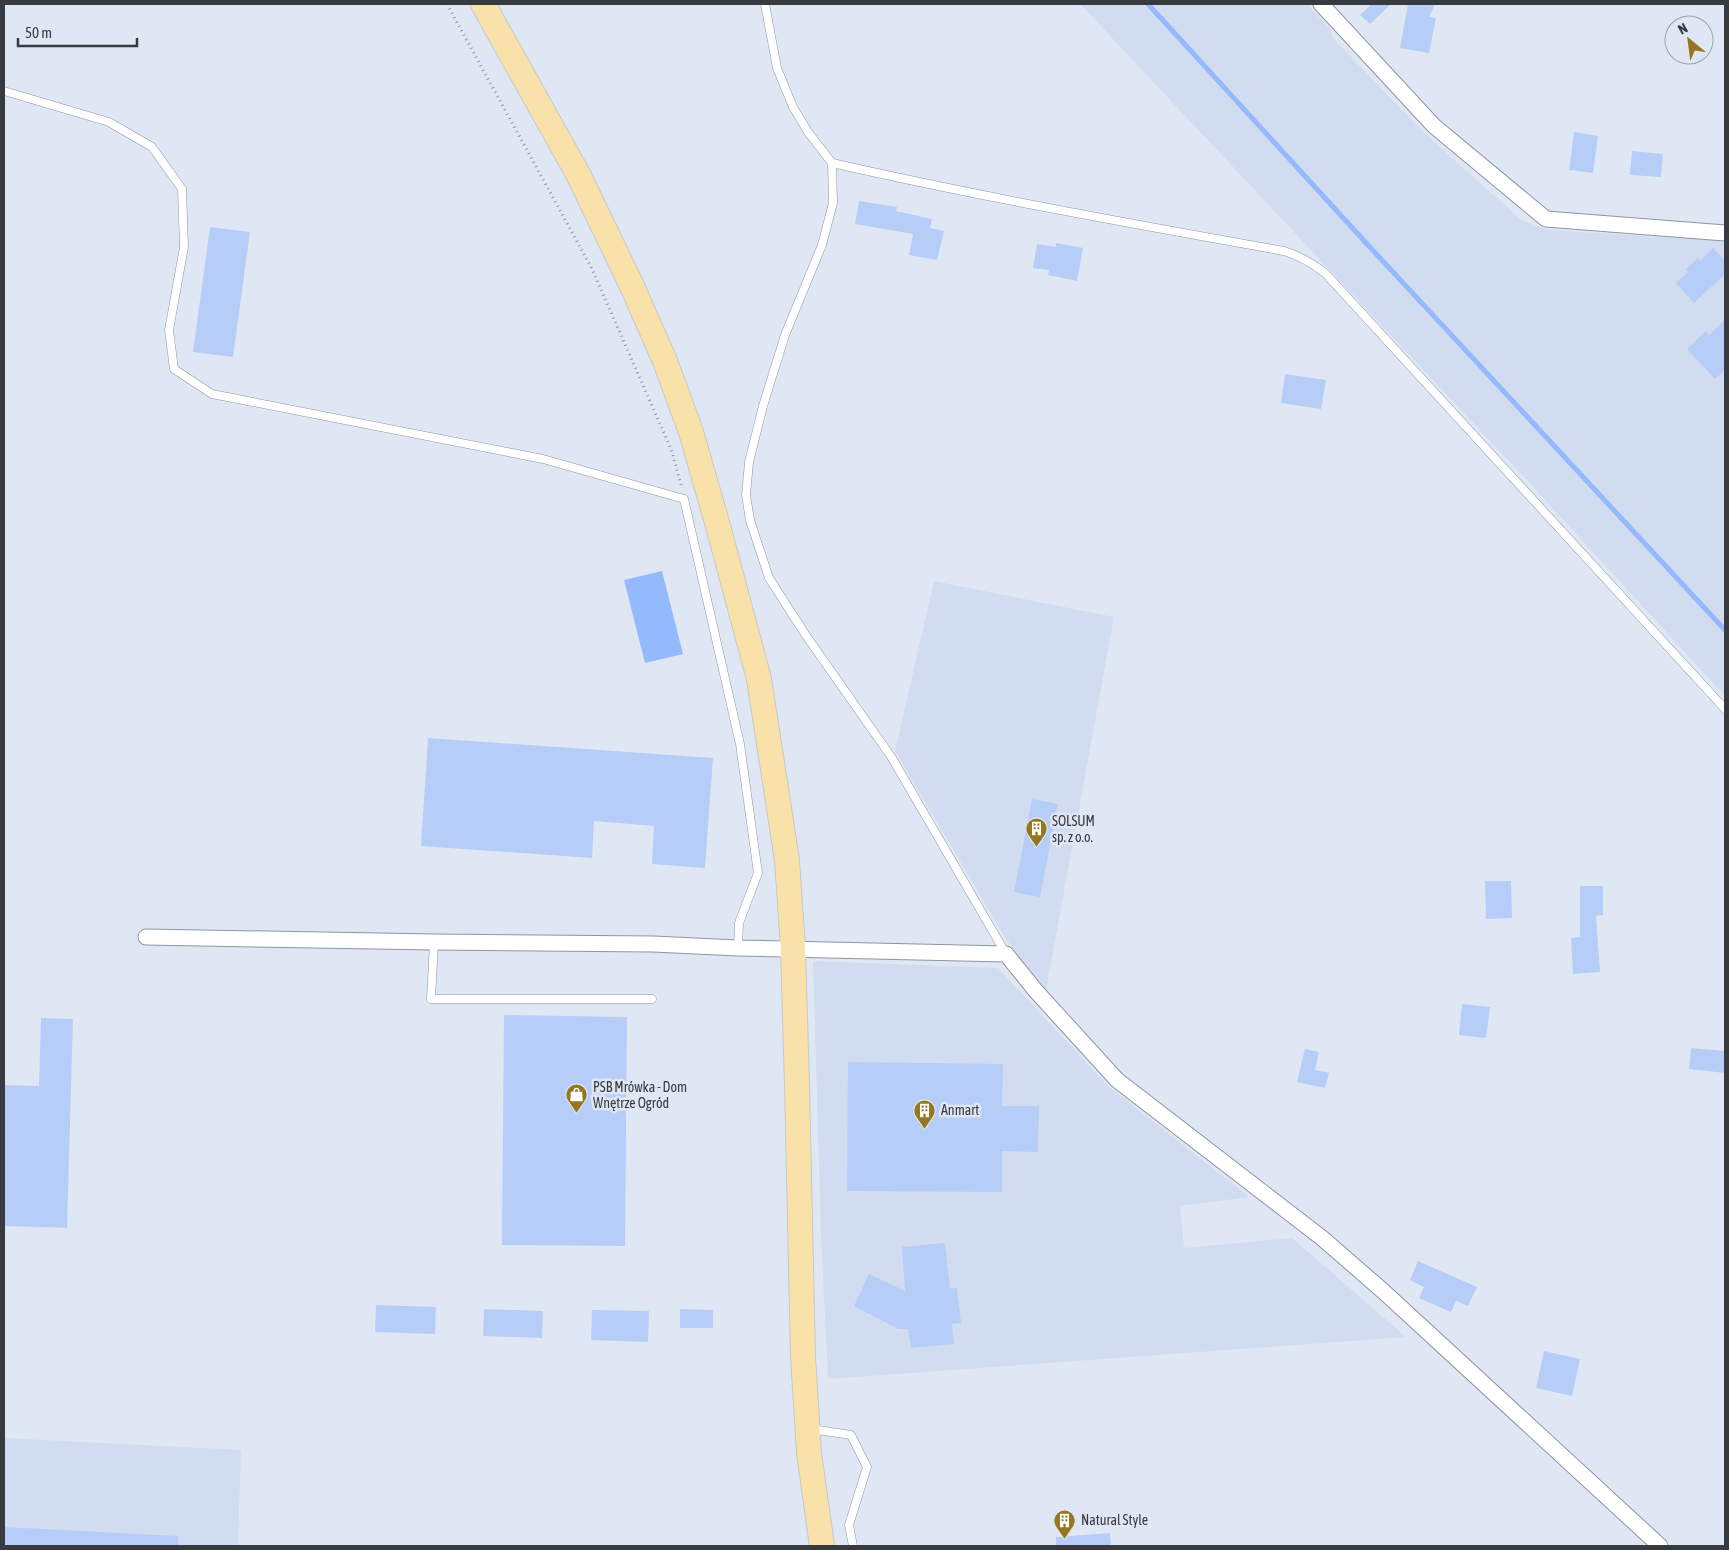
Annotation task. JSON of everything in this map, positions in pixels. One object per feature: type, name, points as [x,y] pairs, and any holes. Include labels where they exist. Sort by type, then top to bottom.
[{"type":"main road","points":[[483,4],[578,174],[631,284],[664,362],[691,432],[759,679],[787,860],[793,949],[803,1357],[808,1453],[822,1546]]},
{"type":"street","points":[[1321,4],[1434,126],[1546,219],[1725,233]]},
{"type":"street","points":[[146,937],[653,944],[738,948],[1006,954],[1035,990],[1118,1080],[1322,1238],[1383,1291],[1660,1546]]},
{"type":"lane","points":[[765,4],[777,68],[793,107],[808,132],[832,162],[833,203],[822,245],[786,335],[763,406],[750,462],[746,495],[750,520],[768,578],[892,758],[1006,954]]},
{"type":"lane","points":[[4,92],[109,122],[152,147],[182,189],[184,247],[169,330],[174,369],[212,394],[542,459],[684,499],[740,744],[758,874],[739,922],[738,948]]},
{"type":"lane","points":[[832,162],[931,185],[1036,206],[1284,251],[1312,263],[1331,281],[1725,708]]},
{"type":"lane","points":[[434,942],[431,999],[652,999]]},
{"type":"lane","points":[[807,1428],[851,1435],[867,1467],[849,1525],[853,1546]]},
{"type":"path","points":[[447,4],[591,268],[671,449],[684,499]]},
{"type":"shaded area","points":[[1080,4],[1307,4],[1330,29],[1333,38],[1421,130],[1520,219],[1547,230],[1725,241],[1725,696],[1523,476]]},
{"type":"shaded area","points":[[934,581],[1114,617],[1045,996],[1003,934],[895,751]]},
{"type":"shaded area","points":[[813,961],[998,968],[1108,1086],[1249,1197],[1180,1206],[1184,1248],[1292,1238],[1406,1337],[828,1379],[821,1237]]},
{"type":"shaded area","points":[[4,1438],[241,1450],[238,1546],[4,1546]]},
{"type":"water","points":[[662,571],[683,654],[645,663],[624,580]]},
{"type":"building","points":[[1372,4],[1391,4],[1370,24],[1360,15]]},
{"type":"building","points":[[1408,4],[1435,4],[1429,17],[1436,18],[1429,53],[1400,48]]},
{"type":"building","points":[[1574,132],[1598,136],[1593,173],[1569,170]]},
{"type":"building","points":[[1632,151],[1663,154],[1661,177],[1630,175]]},
{"type":"building","points":[[859,201],[897,207],[896,211],[932,219],[930,228],[944,231],[937,260],[909,255],[913,234],[855,224]]},
{"type":"building","points":[[210,227],[250,232],[233,357],[193,352]]},
{"type":"building","points":[[1056,243],[1083,248],[1077,281],[1048,275],[1049,270],[1033,268],[1037,244],[1056,247]]},
{"type":"building","points":[[1713,248],[1725,261],[1725,274],[1694,303],[1676,283],[1688,272],[1686,269],[1698,258],[1700,261]]},
{"type":"building","points":[[1725,320],[1725,370],[1715,379],[1687,349],[1706,331],[1709,335]]},
{"type":"building","points":[[1285,374],[1326,380],[1321,409],[1281,403]]},
{"type":"building","points":[[428,738],[713,758],[705,868],[652,864],[654,826],[594,821],[592,858],[421,846]]},
{"type":"building","name":"SOLSUM sp. z o.o.","points":[[1032,799],[1058,804],[1040,897],[1014,892]]},
{"type":"building","points":[[1485,881],[1511,881],[1512,918],[1486,919]]},
{"type":"building","points":[[1580,886],[1603,886],[1603,915],[1596,916],[1600,972],[1573,974],[1571,938],[1580,937]]},
{"type":"building","points":[[1462,1004],[1490,1007],[1486,1038],[1459,1035]]},
{"type":"building","points":[[504,1015],[627,1017],[625,1246],[502,1245]]},
{"type":"building","points":[[41,1018],[73,1019],[67,1228],[4,1226],[4,1085],[39,1086]]},
{"type":"building","points":[[1691,1048],[1725,1051],[1725,1073],[1689,1069]]},
{"type":"building","points":[[1305,1049],[1319,1052],[1315,1070],[1329,1073],[1325,1088],[1297,1082]]},
{"type":"building","name":"Anmart","points":[[848,1062],[1003,1064],[1002,1106],[1039,1106],[1038,1152],[1002,1151],[1002,1192],[847,1191]]},
{"type":"building","points":[[945,1243],[950,1288],[957,1288],[961,1323],[952,1324],[954,1344],[911,1348],[908,1329],[898,1329],[854,1306],[869,1274],[905,1291],[902,1247]]},
{"type":"building","points":[[1418,1261],[1477,1287],[1468,1306],[1456,1301],[1451,1312],[1419,1298],[1424,1287],[1410,1280]]},
{"type":"building","points":[[376,1305],[436,1307],[435,1334],[375,1332]]},
{"type":"building","points":[[484,1309],[543,1311],[542,1338],[483,1336]]},
{"type":"building","points":[[680,1309],[713,1310],[713,1328],[680,1328]]},
{"type":"building","points":[[592,1310],[649,1311],[648,1342],[591,1340]]},
{"type":"building","points":[[1544,1351],[1580,1359],[1572,1396],[1536,1388]]},
{"type":"building","points":[[4,1527],[178,1536],[178,1546],[4,1546]]},
{"type":"building","points":[[1110,1533],[1111,1546],[1056,1546],[1056,1537]]},
{"type":"waterway","points":[[1148,4],[1367,244],[1725,630]]},
{"type":"place","name":"SOLSUM sp. z o.o.","points":[[1036,848]]},
{"type":"place","name":"PSB Mrówka - Dom Wnętrze Ogród","points":[[577,1114]]},
{"type":"place","name":"Anmart","points":[[925,1129]]},
{"type":"place","name":"Natural Style","points":[[1065,1539]]}]
